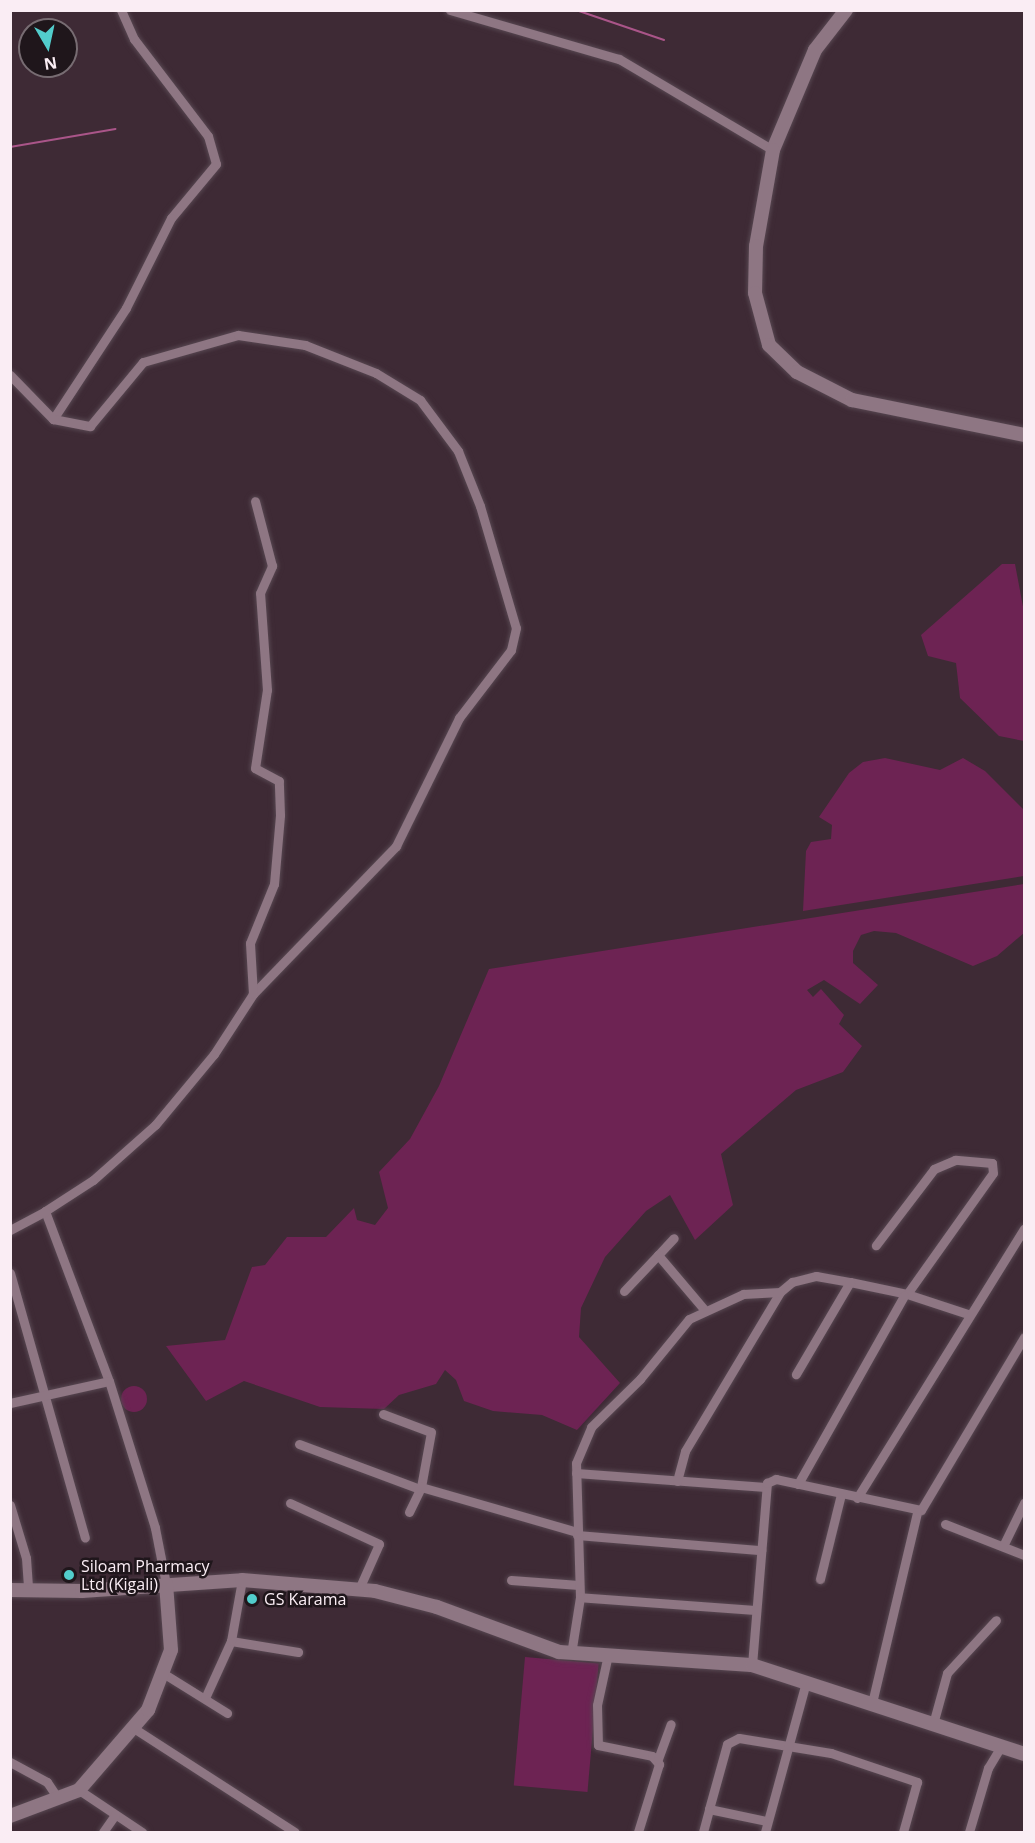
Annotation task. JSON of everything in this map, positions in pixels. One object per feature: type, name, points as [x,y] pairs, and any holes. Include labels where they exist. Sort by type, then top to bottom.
[{"type":"main road","points":[[846,10],[815,50],[774,150],[756,246],[755,292],[764,332],[777,354],[814,383],[852,400],[1024,435]]},
{"type":"main road","points":[[10,1590],[242,1580],[359,1589],[421,1601],[571,1654],[607,1659],[690,1658],[752,1665],[872,1703],[1000,1748],[1024,1753]]},
{"type":"main road","points":[[10,1816],[79,1790],[135,1729],[166,1675],[171,1650],[166,1584]]},
{"type":"street","points":[[53,419],[126,308],[171,218],[216,164],[208,136],[134,39],[121,10]]},
{"type":"street","points":[[450,10],[601,51],[774,150]]},
{"type":"street","points":[[10,375],[53,419],[90,426],[136,367],[167,352],[238,335],[281,338],[408,390],[441,423],[471,478],[514,622],[511,650],[459,718],[396,846],[253,994],[214,1054],[155,1125],[93,1180],[10,1230]]},
{"type":"street","points":[[253,994],[250,943],[274,884],[280,815],[279,781],[255,768],[267,690],[260,593],[273,566],[255,501]]},
{"type":"street","points":[[798,1484],[906,1295],[993,1173],[992,1163],[956,1160],[934,1169],[876,1245]]},
{"type":"street","points":[[45,1211],[109,1381],[161,1549],[166,1584]]},
{"type":"street","points":[[857,1498],[968,1314],[1024,1229]]},
{"type":"street","points":[[624,1291],[674,1238]]},
{"type":"street","points":[[658,1255],[703,1308]]},
{"type":"street","points":[[10,1273],[42,1397],[85,1538]]},
{"type":"street","points":[[677,1481],[685,1451],[780,1293],[792,1282],[816,1276],[850,1282],[906,1295],[968,1314]]},
{"type":"street","points":[[796,1374],[850,1282]]},
{"type":"street","points":[[571,1654],[580,1597],[576,1473],[591,1427],[703,1308],[743,1294],[780,1293]]},
{"type":"street","points":[[872,1703],[917,1512],[1023,1343]]},
{"type":"street","points":[[10,1403],[109,1381]]},
{"type":"street","points":[[383,1414],[431,1432],[419,1488],[409,1512]]},
{"type":"street","points":[[299,1444],[419,1488],[577,1533],[761,1550]]},
{"type":"street","points":[[576,1473],[765,1487],[776,1479],[917,1512]]},
{"type":"street","points":[[752,1665],[765,1487]]},
{"type":"street","points":[[820,1579],[841,1494]]},
{"type":"street","points":[[290,1503],[379,1544],[359,1589]]},
{"type":"street","points":[[1003,1546],[1024,1503]]},
{"type":"street","points":[[10,1505],[26,1558],[28,1590]]},
{"type":"street","points":[[945,1524],[1024,1556]]},
{"type":"street","points":[[205,1698],[231,1641],[242,1580]]},
{"type":"street","points":[[511,1580],[579,1585]]},
{"type":"street","points":[[580,1597],[755,1610]]},
{"type":"street","points":[[933,1724],[947,1673],[996,1620]]},
{"type":"street","points":[[231,1641],[298,1652]]},
{"type":"street","points":[[607,1659],[597,1705],[598,1745],[658,1758]]},
{"type":"street","points":[[166,1675],[227,1713]]},
{"type":"street","points":[[765,1833],[766,1821],[806,1682]]},
{"type":"street","points":[[638,1833],[658,1758],[672,1724]]},
{"type":"street","points":[[135,1729],[295,1833]]},
{"type":"street","points":[[703,1833],[732,1739],[787,1744],[917,1782],[903,1833]]},
{"type":"street","points":[[969,1833],[987,1768],[1000,1748]]},
{"type":"street","points":[[10,1762],[47,1782],[57,1797]]},
{"type":"street","points":[[79,1790],[142,1833]]},
{"type":"street","points":[[709,1809],[766,1821]]},
{"type":"street","points":[[103,1833],[115,1815]]},
{"type":"shaded area","points":[[1002,564],[1015,564],[1024,612],[1024,741],[999,736],[960,698],[956,663],[928,656],[921,635]]},
{"type":"shaded area","points":[[885,758],[940,770],[963,758],[985,771],[1024,810],[1024,876],[803,911],[806,851],[811,842],[831,839],[832,825],[819,817],[849,773],[863,762]]},
{"type":"shaded area","points":[[1024,884],[1024,933],[997,956],[973,966],[896,933],[874,931],[861,935],[853,951],[853,963],[878,985],[860,1004],[824,980],[807,990],[813,997],[821,989],[844,1015],[839,1024],[862,1046],[843,1072],[796,1090],[721,1154],[733,1205],[695,1240],[670,1195],[646,1211],[605,1257],[581,1308],[579,1337],[620,1383],[577,1430],[542,1415],[493,1411],[464,1401],[456,1380],[445,1370],[436,1384],[399,1395],[384,1409],[320,1407],[244,1381],[206,1401],[166,1346],[225,1340],[252,1267],[265,1265],[287,1237],[326,1237],[354,1208],[357,1220],[375,1225],[388,1208],[379,1172],[410,1139],[439,1086],[489,969]]},
{"type":"shaded area","points":[[134,1386],[143,1390],[147,1399],[143,1408],[134,1412],[125,1408],[121,1399],[125,1390]]},
{"type":"shaded area","points":[[525,1657],[599,1663],[587,1792],[514,1786]]},
{"type":"waterway","points":[[576,10],[664,40]]},
{"type":"waterway","points":[[10,147],[115,129]]},
{"type":"place","name":"Siloam Pharmacy Ltd (Kigali)","points":[[69,1575]]},
{"type":"place","name":"GS Karama","points":[[252,1599]]}]
